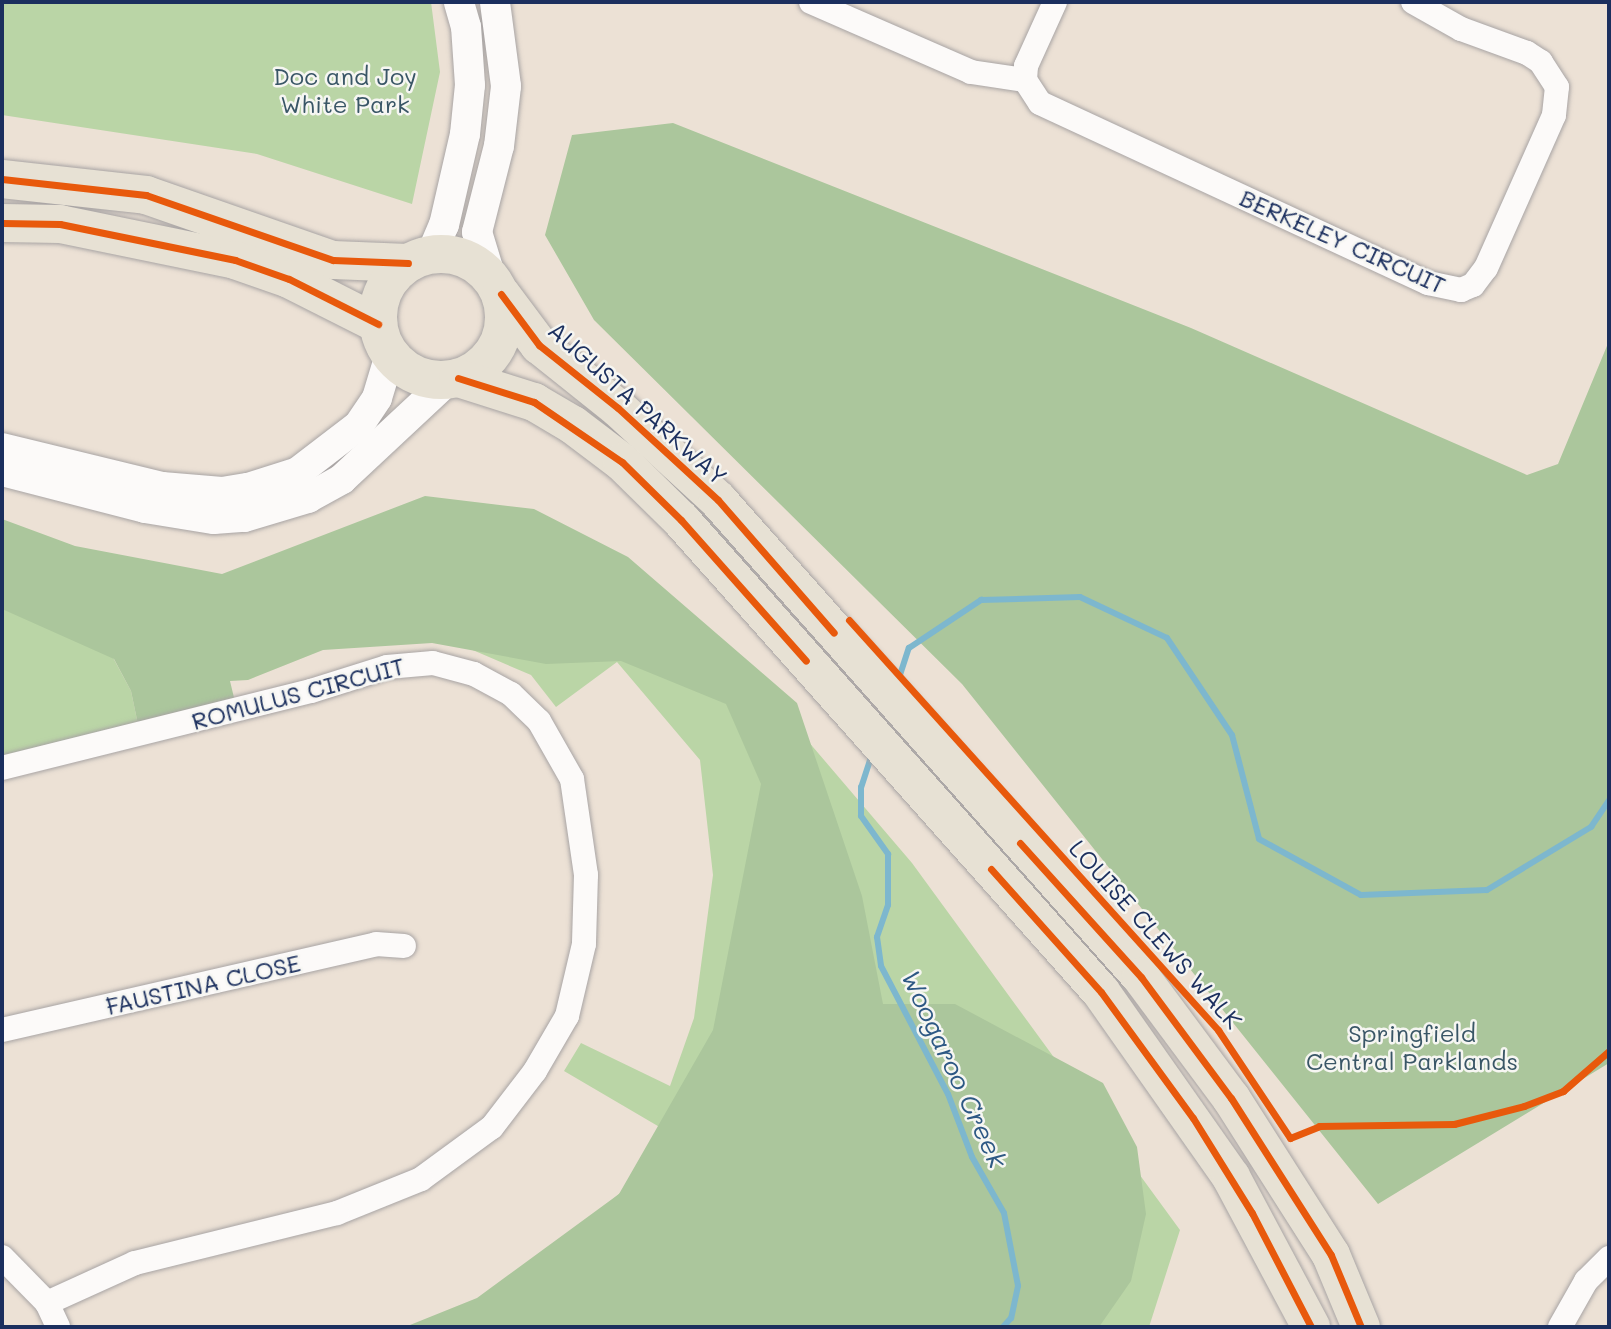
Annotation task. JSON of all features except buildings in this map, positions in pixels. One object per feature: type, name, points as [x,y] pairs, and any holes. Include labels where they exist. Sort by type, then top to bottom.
[{"type":"main road","points":[[2,179],[146,195],[333,260],[464,258],[496,286],[503,335],[493,354],[478,369],[453,379]]},
{"type":"main road","points":[[2,223],[60,224],[234,260],[289,279],[384,340],[416,374],[453,379],[534,402],[622,462],[681,520],[1101,992],[1178,1096],[1236,1186],[1311,1327]]},
{"type":"main road","points":[[384,340],[384,290],[419,259]]},
{"type":"main road","name":"AUGUSTA PARKWAY","points":[[496,286],[552,358],[618,408],[718,500],[1141,977],[1231,1098],[1331,1255],[1361,1327]]},
{"type":"street","points":[[419,259],[444,225],[465,134],[470,85],[466,27],[459,2]]},
{"type":"street","points":[[495,2],[506,86],[499,146],[477,232],[496,286]]},
{"type":"street","points":[[811,2],[971,72],[1025,80],[1029,55],[1055,2]]},
{"type":"street","name":"BERKELEY CIRCUIT","points":[[1025,80],[1040,103],[1428,283],[1461,290],[1473,285],[1486,268],[1554,115],[1557,88],[1541,62],[1527,53],[1461,29],[1413,2]]},
{"type":"street","points":[[2,448],[162,487],[222,492],[248,488],[298,472],[359,425],[377,398],[384,340]]},
{"type":"street","points":[[2,471],[145,508],[214,519],[244,517],[308,498],[342,479],[453,379]]},
{"type":"street","name":"ROMULUS CIRCUIT","points":[[2,768],[311,691],[387,667],[433,663],[474,674],[511,694],[540,721],[572,779],[586,875],[584,943],[566,1016],[535,1071],[492,1127],[421,1179],[337,1213],[135,1263],[47,1303]]},
{"type":"street","name":"FAUSTINA CLOSE","points":[[2,1030],[376,944],[404,946]]},
{"type":"street","points":[[2,1257],[47,1303],[58,1327]]},
{"type":"street","points":[[1560,1327],[1586,1281],[1609,1258]]},
{"type":"green space","name":"Doc and Joy White Park","points":[[2,2],[431,2],[440,72],[412,204],[257,154],[2,115]]},
{"type":"green space","name":"Springfield Central Parklands","points":[[673,123],[1191,328],[1527,475],[1558,464],[1609,341],[1609,1063],[1378,1204],[962,684],[594,320],[545,235],[572,135]]},
{"type":"green space","points":[[425,496],[534,509],[628,557],[797,703],[862,896],[883,1004],[955,1004],[1103,1083],[1137,1147],[1146,1214],[1131,1281],[1099,1327],[405,1327],[477,1298],[619,1194],[713,1030],[761,784],[726,704],[621,661],[546,664],[432,643],[323,650],[248,680],[230,681],[237,710],[140,734],[131,691],[114,659],[2,609],[2,519],[75,546],[222,574]]},
{"type":"green space","points":[[541,516],[772,699],[912,863],[1180,1230],[1149,1327],[438,1327],[494,1306],[680,1139],[564,1071],[581,1043],[670,1086],[694,1018],[713,875],[700,760],[617,662],[556,707],[531,675],[468,648]]},
{"type":"green space","points":[[2,583],[88,611],[131,691],[140,734],[2,762]]},
{"type":"waterway","name":"Woogaroo Creek","points":[[898,681],[909,648],[981,600],[1080,597],[1167,638],[1232,735],[1259,839],[1361,895],[1487,890],[1591,827],[1609,800]]},
{"type":"waterway","name":"Woogaroo Creek","points":[[872,754],[861,787],[861,816],[888,854],[888,905],[877,937],[881,966],[948,1094],[972,1157],[1004,1213],[1018,1286],[1011,1318],[1003,1327]]},
{"type":"cycle path","points":[[2,179],[146,195],[333,260],[408,263]]},
{"type":"cycle path","points":[[2,223],[60,224],[235,260],[289,279],[378,324]]},
{"type":"cycle path","points":[[501,294],[539,345],[618,408],[718,500],[834,633]]},
{"type":"cycle path","points":[[458,378],[534,402],[622,462],[681,520],[806,661]]},
{"type":"cycle path","name":"LOUISE CLEWS WALK","points":[[849,620],[1218,1030],[1290,1138],[1319,1126],[1454,1124],[1524,1106],[1563,1091],[1609,1051]]},
{"type":"cycle path","points":[[1020,843],[1141,977],[1231,1098],[1331,1255],[1361,1327]]},
{"type":"cycle path","points":[[991,869],[1101,992],[1193,1118],[1252,1213],[1311,1327]]}]
